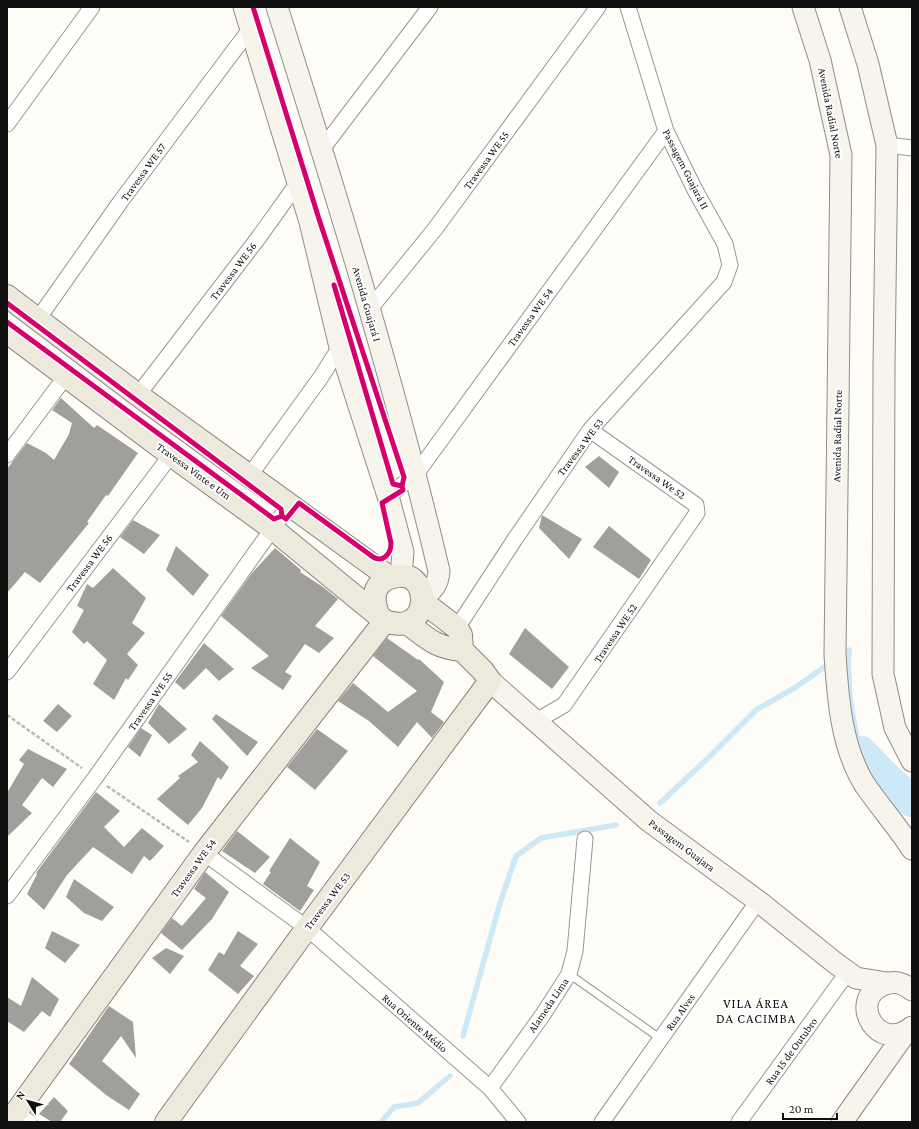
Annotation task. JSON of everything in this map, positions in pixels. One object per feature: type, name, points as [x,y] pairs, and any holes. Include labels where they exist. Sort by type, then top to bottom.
[{"type":"main road","points":[[7,296],[138,395],[290,504],[395,576],[412,579],[420,587],[423,600],[418,615],[406,623],[396,624],[381,617],[374,603],[375,592],[380,583],[395,576],[403,552],[388,496],[340,347],[310,222],[297,184],[244,7]]},
{"type":"main road","name":"Avenida Guajará I","points":[[278,7],[322,149],[416,474],[439,571],[438,582],[423,600]]},
{"type":"main road","name":"Avenida Radial Norte","points":[[803,7],[820,60],[841,155],[835,655],[838,692],[846,736],[856,765],[865,784],[900,830],[912,849]]},
{"type":"main road","points":[[850,7],[868,64],[887,145],[884,365],[883,674],[894,728],[912,761]]},
{"type":"main road","name":"Travessa Vinte e Um","points":[[7,332],[171,455],[273,528],[381,617]]},
{"type":"main road","points":[[423,600],[458,628],[461,635],[462,650]]},
{"type":"main road","name":"Travessa WE 54","points":[[18,1119],[204,853],[381,617]]},
{"type":"main road","points":[[406,623],[437,645],[450,649],[462,650],[483,671],[490,681]]},
{"type":"main road","name":"Passagem Guajara","points":[[490,681],[649,821],[758,901],[838,971],[867,1007]]},
{"type":"main road","name":"Travessa WE 53","points":[[166,1122],[307,928],[490,681]]},
{"type":"main road","name":"Passagem Guajara","points":[[838,971],[856,978],[903,983]]},
{"type":"main road","points":[[903,983],[873,991],[867,1007],[871,1023],[880,1031],[891,1035],[909,1030]]},
{"type":"main road","points":[[842,1122],[909,1030]]},
{"type":"street","points":[[7,124],[92,7]]},
{"type":"street","points":[[322,149],[430,7]]},
{"type":"street","name":"Travessa WE 55","points":[[369,310],[436,229],[598,7]]},
{"type":"street","name":"Passagem Guajará II","points":[[628,7],[666,131],[695,190],[725,244],[730,265],[724,282]]},
{"type":"street","name":"Travessa WE 57","points":[[38,319],[126,195],[251,28]]},
{"type":"street","name":"Travessa WE 54","points":[[388,496],[416,474],[666,131]]},
{"type":"street","points":[[887,145],[912,148]]},
{"type":"street","name":"Travessa WE 56","points":[[138,395],[263,232],[297,184]]},
{"type":"street","name":"Travessa WE 53","points":[[458,628],[515,538],[590,430],[724,282]]},
{"type":"street","points":[[250,475],[321,377],[340,347]]},
{"type":"street","points":[[7,455],[66,376]]},
{"type":"street","name":"Travessa We 52","points":[[590,430],[696,505],[697,513],[682,533]]},
{"type":"street","name":"Travessa WE 56","points":[[7,672],[171,455]]},
{"type":"street","name":"Travessa WE 55","points":[[7,896],[95,778],[290,504]]},
{"type":"street","name":"Travessa WE 52","points":[[536,721],[564,705],[682,533]]},
{"type":"street","name":"Alameda Lima","points":[[490,1088],[569,974],[576,951],[585,839]]},
{"type":"street","name":"Rua Oriente Médio","points":[[204,853],[307,928],[490,1088],[518,1122]]},
{"type":"street","name":"Rua Alves","points":[[602,1122],[758,901]]},
{"type":"street","name":"Rua 15 de Outubro","points":[[739,1122],[838,971]]},
{"type":"lane","points":[[569,974],[661,1039]]},
{"type":"building","points":[[61,398],[94,428],[97,425],[138,453],[108,496],[106,495],[87,522],[89,523],[40,583],[25,572],[7,593],[7,469],[27,443],[46,453],[54,460],[69,434],[72,423],[52,410]]},
{"type":"building","points":[[599,456],[619,472],[609,488],[585,467]]},
{"type":"building","points":[[542,515],[582,539],[569,559],[539,528]]},
{"type":"building","points":[[133,520],[160,535],[144,554],[120,537]]},
{"type":"building","points":[[609,526],[651,560],[639,579],[593,547]]},
{"type":"building","points":[[176,546],[209,575],[193,596],[166,570]]},
{"type":"building","points":[[275,548],[301,570],[300,572],[338,599],[315,626],[334,638],[319,653],[305,644],[285,672],[292,676],[283,690],[251,668],[269,656],[221,616],[252,573]]},
{"type":"building","points":[[113,568],[146,598],[132,623],[145,633],[127,654],[138,665],[128,680],[126,678],[114,700],[93,684],[107,660],[87,641],[84,644],[72,632],[84,610],[77,606],[87,584],[93,588]]},
{"type":"building","points":[[525,628],[569,667],[552,689],[509,654]]},
{"type":"building","points":[[387,638],[418,660],[419,659],[444,682],[431,712],[444,722],[432,738],[417,722],[398,747],[369,721],[338,701],[353,683],[388,712],[417,691],[373,656]]},
{"type":"building","points":[[204,643],[234,669],[219,681],[206,668],[184,690],[175,682]]},
{"type":"building","points":[[58,704],[72,716],[57,732],[43,721]]},
{"type":"building","points":[[159,704],[187,729],[169,744],[148,723]]},
{"type":"building","points":[[216,714],[258,742],[247,756],[212,719]]},
{"type":"building","points":[[141,728],[152,735],[140,757],[128,747]]},
{"type":"building","points":[[317,729],[348,751],[315,790],[287,767]]},
{"type":"building","points":[[200,741],[229,767],[221,780],[218,777],[202,808],[188,825],[157,799],[180,778],[178,776],[198,762],[191,755]]},
{"type":"building","points":[[28,749],[67,769],[53,787],[42,778],[22,805],[32,813],[7,837],[7,793],[24,764],[19,760]]},
{"type":"building","points":[[96,792],[120,811],[104,827],[124,847],[142,828],[164,846],[150,861],[144,856],[132,874],[93,847],[67,875],[44,910],[27,894],[37,874],[36,873]]},
{"type":"building","points":[[237,831],[270,857],[255,873],[222,851]]},
{"type":"building","points":[[290,838],[320,862],[307,886],[314,890],[300,911],[263,884],[271,872],[269,871]]},
{"type":"building","points":[[205,872],[229,892],[212,919],[182,950],[161,933],[172,918],[182,926],[206,898],[194,889]]},
{"type":"building","points":[[74,879],[114,907],[102,921],[84,913],[66,897]]},
{"type":"building","points":[[52,931],[80,945],[65,963],[45,948]]},
{"type":"building","points":[[238,931],[258,944],[240,966],[254,976],[238,994],[208,970],[219,952],[224,955]]},
{"type":"building","points":[[166,948],[184,956],[170,974],[152,958]]},
{"type":"building","points":[[32,977],[59,999],[50,1017],[42,1011],[24,1032],[7,1021],[7,997],[21,1006]]},
{"type":"building","points":[[109,1006],[133,1022],[136,1058],[121,1036],[102,1061],[140,1094],[129,1110],[106,1095],[69,1064]]},
{"type":"building","points":[[54,1097],[68,1111],[60,1122],[52,1122],[39,1114]]},
{"type":"waterway","points":[[849,650],[850,701],[861,752]]},
{"type":"waterway","points":[[660,803],[756,710],[796,687],[830,663]]},
{"type":"waterway","points":[[861,752],[885,777],[912,801]]},
{"type":"waterway","points":[[463,1036],[500,903],[516,856],[541,838],[616,825]]},
{"type":"waterway","points":[[381,1122],[394,1107],[418,1103],[450,1076]]},
{"type":"cycle path","points":[[253,7],[319,219],[404,477],[402,486],[403,490],[382,503],[391,547],[388,554],[380,559],[373,557],[299,503],[286,519],[282,516]]},
{"type":"cycle path","points":[[334,285],[393,484],[402,486]]},
{"type":"cycle path","points":[[7,303],[281,509],[282,516]]},
{"type":"cycle path","points":[[7,322],[274,519],[282,516]]},
{"type":"district","name":"VILA ÁREA DA CACIMBA","points":[[756,1010]]}]
